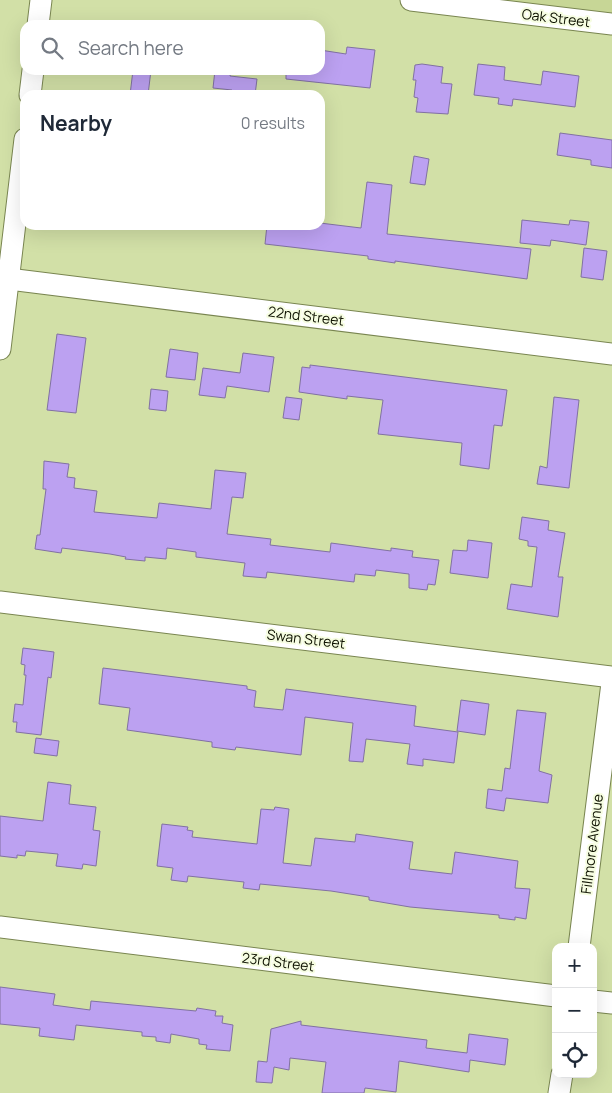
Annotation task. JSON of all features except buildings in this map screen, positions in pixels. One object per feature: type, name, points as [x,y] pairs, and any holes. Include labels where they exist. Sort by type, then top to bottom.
[{"type":"street","points":[[39,20],[41,0]]},
{"type":"street","name":"Oak Street","points":[[411,0],[612,24]]},
{"type":"street","points":[[31,90],[32,75]]},
{"type":"street","points":[[0,349],[4,278],[20,172]]},
{"type":"street","name":"22nd Street","points":[[4,278],[612,354]]},
{"type":"street","name":"Swan Street","points":[[0,602],[612,677]]},
{"type":"street","name":"Fillmore Avenue","points":[[579,943],[612,682]]},
{"type":"street","name":"23rd Street","points":[[0,928],[552,996]]},
{"type":"street","points":[[597,1001],[612,1003]]},
{"type":"street","points":[[559,1093],[561,1078]]},
{"type":"shaded area","points":[[501,0],[612,0],[612,13]]}]
